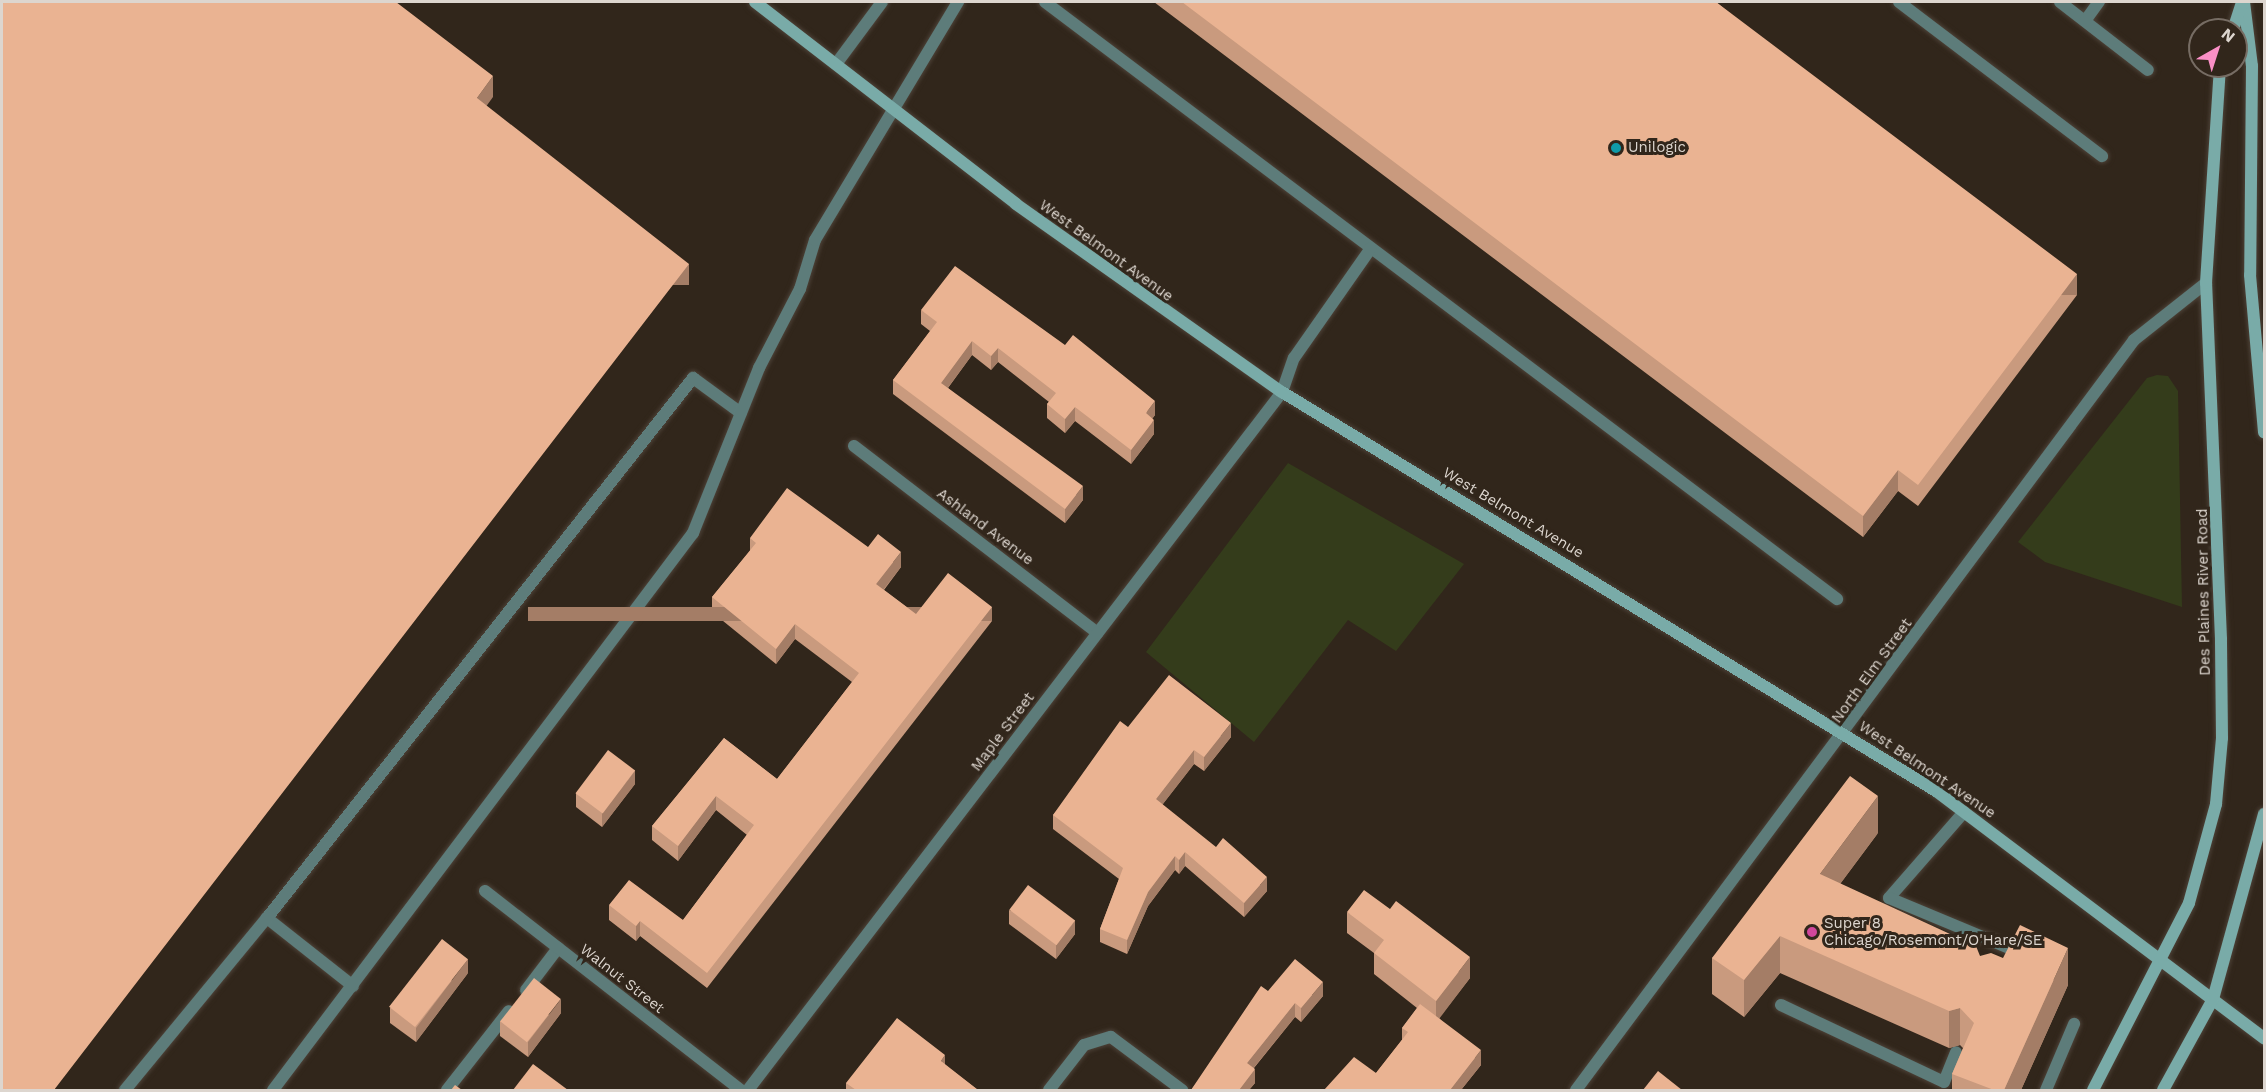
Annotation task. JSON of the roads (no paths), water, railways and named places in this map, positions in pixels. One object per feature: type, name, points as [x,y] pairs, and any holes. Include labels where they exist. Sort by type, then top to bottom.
[{"type":"main road","name":"West Belmont Avenue","points":[[756,2],[1116,278],[1282,392],[1845,732],[1964,812],[2265,1038]]},
{"type":"main road","points":[[2237,18],[2243,2]]},
{"type":"main road","points":[[2243,2],[2252,66],[2250,274],[2265,432]]},
{"type":"main road","name":"Des Plaines River Road","points":[[2093,1090],[2163,961],[2203,865],[2222,738],[2217,451],[2206,283],[2219,78]]},
{"type":"main road","points":[[2163,1090],[2214,999],[2265,814]]},
{"type":"street","points":[[836,64],[882,2]]},
{"type":"street","points":[[273,1090],[693,532],[741,413],[800,289],[815,240],[958,2]]},
{"type":"street","points":[[1045,2],[1837,599]]},
{"type":"street","points":[[1899,2],[2102,156]]},
{"type":"street","points":[[2060,2],[2148,70]]},
{"type":"street","points":[[2085,21],[2099,2]]},
{"type":"street","name":"Maple Street","points":[[748,1090],[1282,392],[1294,358],[1371,248]]},
{"type":"street","name":"North Elm Street","points":[[1576,1090],[1845,732],[2134,339],[2206,283]]},
{"type":"street","points":[[125,1090],[267,918],[693,378],[741,413]]},
{"type":"street","name":"Ashland Avenue","points":[[854,446],[1098,633]]},
{"type":"street","points":[[1964,812],[1889,898],[1999,950],[2036,960]]},
{"type":"street","name":"Walnut Street","points":[[485,891],[741,1090]]},
{"type":"street","points":[[267,918],[353,986]]},
{"type":"street","points":[[447,1090],[558,948]]},
{"type":"street","points":[[1781,1005],[1944,1082],[1956,1052]]},
{"type":"street","points":[[2046,1090],[2074,1024]]},
{"type":"street","points":[[1049,1090],[1084,1045],[1111,1036],[1182,1090]]},
{"type":"place","name":"Unilogic","points":[[1616,148]]},
{"type":"place","name":"Super 8 Chicago/Rosemont/O'Hare/SE","points":[[1812,932]]}]
